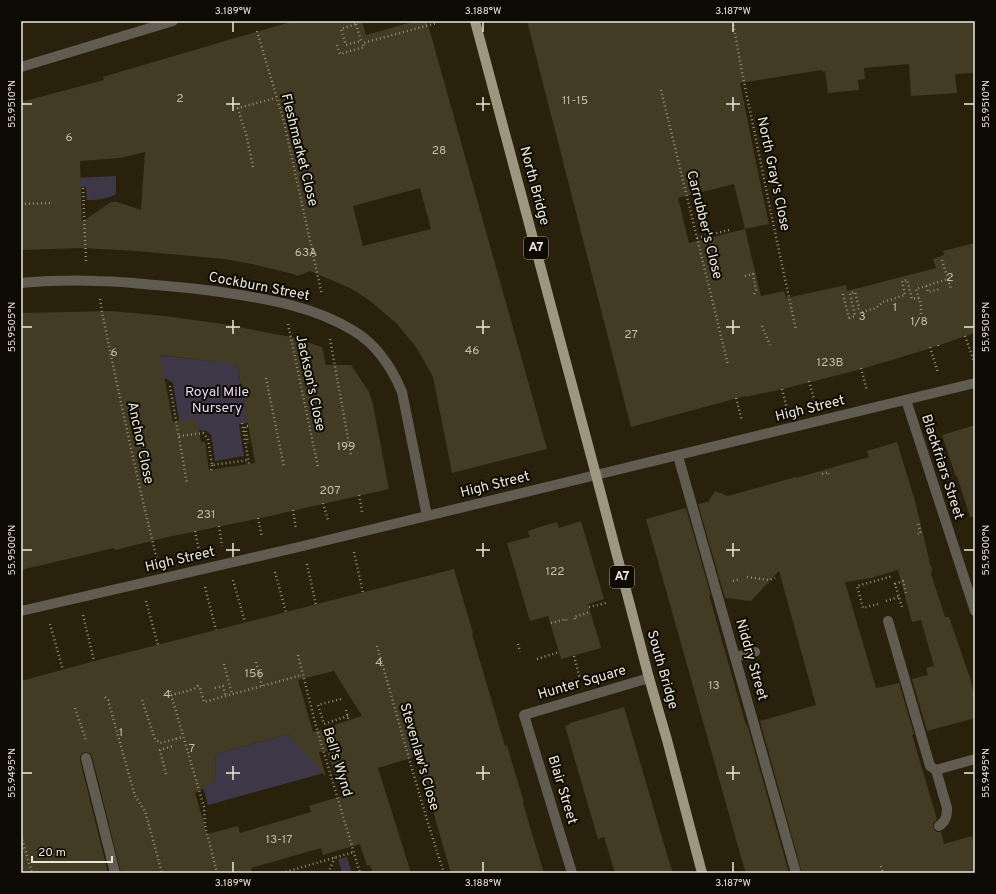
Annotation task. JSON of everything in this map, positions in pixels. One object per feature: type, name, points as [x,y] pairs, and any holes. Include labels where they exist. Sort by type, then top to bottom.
[{"type":"main road","name":"North Bridge","points":[[475,21],[596,475]]},
{"type":"main road","name":"South Bridge","points":[[596,475],[702,873]]},
{"type":"street","points":[[21,67],[173,21]]},
{"type":"street","name":"Cockburn Street","points":[[21,282],[98,281],[154,285],[249,296],[300,308],[326,317],[354,331],[364,338],[387,362],[402,392],[427,516]]},
{"type":"street","name":"High Street","points":[[21,611],[302,546],[975,383]]},
{"type":"street","name":"Blackfriars Street","points":[[906,400],[975,611]]},
{"type":"street","name":"Niddry Street","points":[[678,456],[796,873]]},
{"type":"street","points":[[888,621],[930,766],[936,770],[947,808],[945,820],[939,826]]},
{"type":"street","points":[[735,657],[755,652]]},
{"type":"street","name":"Hunter Square","points":[[524,715],[649,678]]},
{"type":"street","name":"Blair Street","points":[[524,715],[572,873]]},
{"type":"street","points":[[86,758],[115,873]]},
{"type":"street","points":[[936,770],[975,759]]},
{"type":"path","name":"North Gray's Close","points":[[733,21],[739,59],[796,330]]},
{"type":"path","points":[[363,44],[437,22]]},
{"type":"path","points":[[337,45],[340,54],[364,48],[356,23]]},
{"type":"path","points":[[356,23],[361,41],[346,45],[341,29],[356,23]]},
{"type":"path","name":"Fleshmarket Close","points":[[257,31],[284,122],[318,274]]},
{"type":"path","name":"Carrubber's Close","points":[[661,90],[728,365]]},
{"type":"path","points":[[253,168],[246,133],[238,108],[276,98]]},
{"type":"path","points":[[83,188],[86,246]]},
{"type":"path","points":[[21,204],[51,203]]},
{"type":"path","points":[[697,238],[729,230]]},
{"type":"path","points":[[942,260],[951,289]]},
{"type":"path","points":[[746,276],[753,274],[756,290],[754,295]]},
{"type":"path","points":[[921,314],[921,306],[916,289],[948,279]]},
{"type":"path","points":[[862,312],[876,308],[883,302],[905,296],[902,281],[907,280],[912,300],[919,298]]},
{"type":"path","points":[[926,286],[928,292],[940,289]]},
{"type":"path","points":[[843,294],[848,320],[855,316],[850,293],[855,292],[859,308],[857,311]]},
{"type":"path","name":"Jackson's Close","points":[[283,304],[318,467]]},
{"type":"path","name":"Anchor Close","points":[[102,312],[141,494],[162,578]]},
{"type":"path","points":[[326,317],[351,455]]},
{"type":"path","points":[[762,326],[770,345]]},
{"type":"path","points":[[965,336],[975,365]]},
{"type":"path","points":[[930,347],[943,391]]},
{"type":"path","points":[[266,378],[284,467]]},
{"type":"path","points":[[170,386],[187,484]]},
{"type":"path","points":[[242,424],[250,464]]},
{"type":"path","points":[[248,426],[246,426],[248,443]]},
{"type":"path","points":[[179,436],[203,433],[208,439],[212,465],[211,470]]},
{"type":"path","points":[[212,465],[249,460]]},
{"type":"path","points":[[822,474],[828,472],[829,474]]},
{"type":"path","points":[[918,524],[921,533],[918,534]]},
{"type":"path","points":[[350,534],[363,592]]},
{"type":"path","points":[[302,546],[316,604]]},
{"type":"path","points":[[271,553],[286,612]]},
{"type":"path","points":[[228,563],[245,622]]},
{"type":"path","points":[[200,569],[216,630]]},
{"type":"path","points":[[876,604],[863,608],[857,586],[893,576]]},
{"type":"path","points":[[747,577],[770,580],[776,578]]},
{"type":"path","points":[[897,588],[895,584],[903,581],[906,593]]},
{"type":"path","points":[[141,583],[158,645]]},
{"type":"path","points":[[78,598],[94,661]]},
{"type":"path","points":[[589,607],[606,603]]},
{"type":"path","points":[[46,605],[63,670]]},
{"type":"path","points":[[574,619],[574,617],[590,612]]},
{"type":"path","points":[[550,623],[566,619],[566,622]]},
{"type":"path","points":[[518,644],[520,652]]},
{"type":"path","name":"Stevenlaw's Close","points":[[377,646],[427,823],[444,873]]},
{"type":"path","points":[[537,658],[559,652]]},
{"type":"path","name":"Bell's Wynd","points":[[298,655],[302,676],[323,753],[360,873]]},
{"type":"path","points":[[574,656],[586,696]]},
{"type":"path","points":[[256,662],[262,686]]},
{"type":"path","points":[[224,664],[232,694]]},
{"type":"path","points":[[217,873],[205,825],[204,807],[184,744],[171,693],[194,689],[198,685],[204,702],[302,676]]},
{"type":"path","points":[[215,688],[224,686],[226,696]]},
{"type":"path","points":[[105,697],[108,700],[135,796],[145,811],[162,873]]},
{"type":"path","points":[[341,699],[318,705],[324,724],[348,716]]},
{"type":"path","points":[[142,700],[155,739],[160,743],[183,737]]},
{"type":"path","points":[[75,708],[86,742],[86,758]]},
{"type":"path","points":[[346,710],[349,720]]},
{"type":"path","points":[[176,738],[177,742]]},
{"type":"path","points":[[166,774],[160,750],[173,746]]},
{"type":"path","points":[[21,836],[32,873]]},
{"type":"path","points":[[282,873],[354,852]]},
{"type":"path","points":[[328,873],[336,857]]},
{"type":"path","points":[[881,866],[883,873]]},
{"type":"green space","points":[[116,176],[116,194],[102,199],[87,200],[86,187],[51,188],[51,179]]},
{"type":"green space","name":"Royal Mile Nursery","points":[[156,355],[213,361],[236,361],[248,422],[239,424],[244,456],[215,461],[211,435],[207,431],[199,430],[179,421],[173,383],[165,378],[143,382]]},
{"type":"green space","points":[[288,734],[324,773],[208,805],[203,787],[212,783],[215,778],[216,754]]},
{"type":"green space","points":[[347,857],[352,873],[342,873],[338,859]]},
{"type":"building","points":[[294,21],[362,21],[366,35],[416,21],[427,21],[547,449],[452,473],[433,377],[416,347],[396,323],[369,300],[350,288],[310,271],[298,276],[252,264],[224,259],[137,251],[83,248],[21,250],[21,102],[104,80],[103,77]],"holes":[[[145,152],[141,210],[117,202],[111,202],[82,222],[80,161],[120,158]],[[420,188],[431,229],[363,246],[353,206]]]},
{"type":"building","points":[[527,21],[975,21],[975,73],[955,74],[957,93],[911,96],[909,64],[864,68],[865,79],[858,80],[859,90],[828,93],[825,71],[822,72],[822,70],[740,83],[769,224],[745,229],[761,296],[784,291],[786,298],[846,285],[847,291],[936,268],[933,259],[944,255],[943,251],[975,243],[975,333],[858,370],[779,390],[745,396],[631,427]],"holes":[[[734,184],[745,229],[689,243],[678,198]]]},
{"type":"building","points":[[111,311],[165,316],[223,324],[291,337],[322,347],[326,365],[351,365],[369,392],[373,405],[389,489],[115,550],[114,548],[21,570],[21,313]],"holes":[[[160,355],[237,364],[255,463],[209,470],[205,442],[201,442],[197,418],[173,422]]]},
{"type":"building","points":[[975,425],[975,516],[970,517],[942,435]]},
{"type":"building","points":[[897,442],[915,501],[929,562],[932,569],[931,574],[945,617],[949,617],[970,678],[975,697],[975,718],[927,731],[912,679],[928,675],[926,668],[934,666],[921,620],[912,622],[898,570],[871,578],[845,582],[876,688],[899,683],[914,734],[912,735],[937,819],[933,824],[934,830],[941,832],[944,844],[972,836],[975,848],[975,873],[802,873],[760,721],[816,705],[779,571],[751,601],[725,598],[698,504],[708,502],[715,491],[728,496],[796,478],[869,457],[867,451]]},
{"type":"building","points":[[686,508],[711,596],[709,595],[789,873],[746,873],[741,857],[646,519]]},
{"type":"building","points":[[581,521],[604,599],[588,604],[601,648],[561,659],[548,616],[530,621],[507,543],[530,537],[528,531],[543,526],[557,522],[559,528]]},
{"type":"building","points":[[454,569],[505,746],[507,745],[544,873],[451,873],[417,756],[378,768],[411,873],[373,873],[370,865],[367,866],[360,844],[323,855],[321,848],[251,868],[253,873],[121,873],[92,756],[90,753],[85,752],[81,754],[80,760],[108,873],[21,873],[21,681]],"holes":[[[334,671],[362,716],[313,732],[298,680]],[[288,734],[326,777],[319,752],[327,751],[342,796],[309,806],[311,812],[240,833],[238,826],[207,834],[195,793],[213,783],[215,778],[216,754]]]},
{"type":"building","points":[[624,707],[673,873],[615,873],[604,837],[598,839],[565,726],[570,723]]}]
